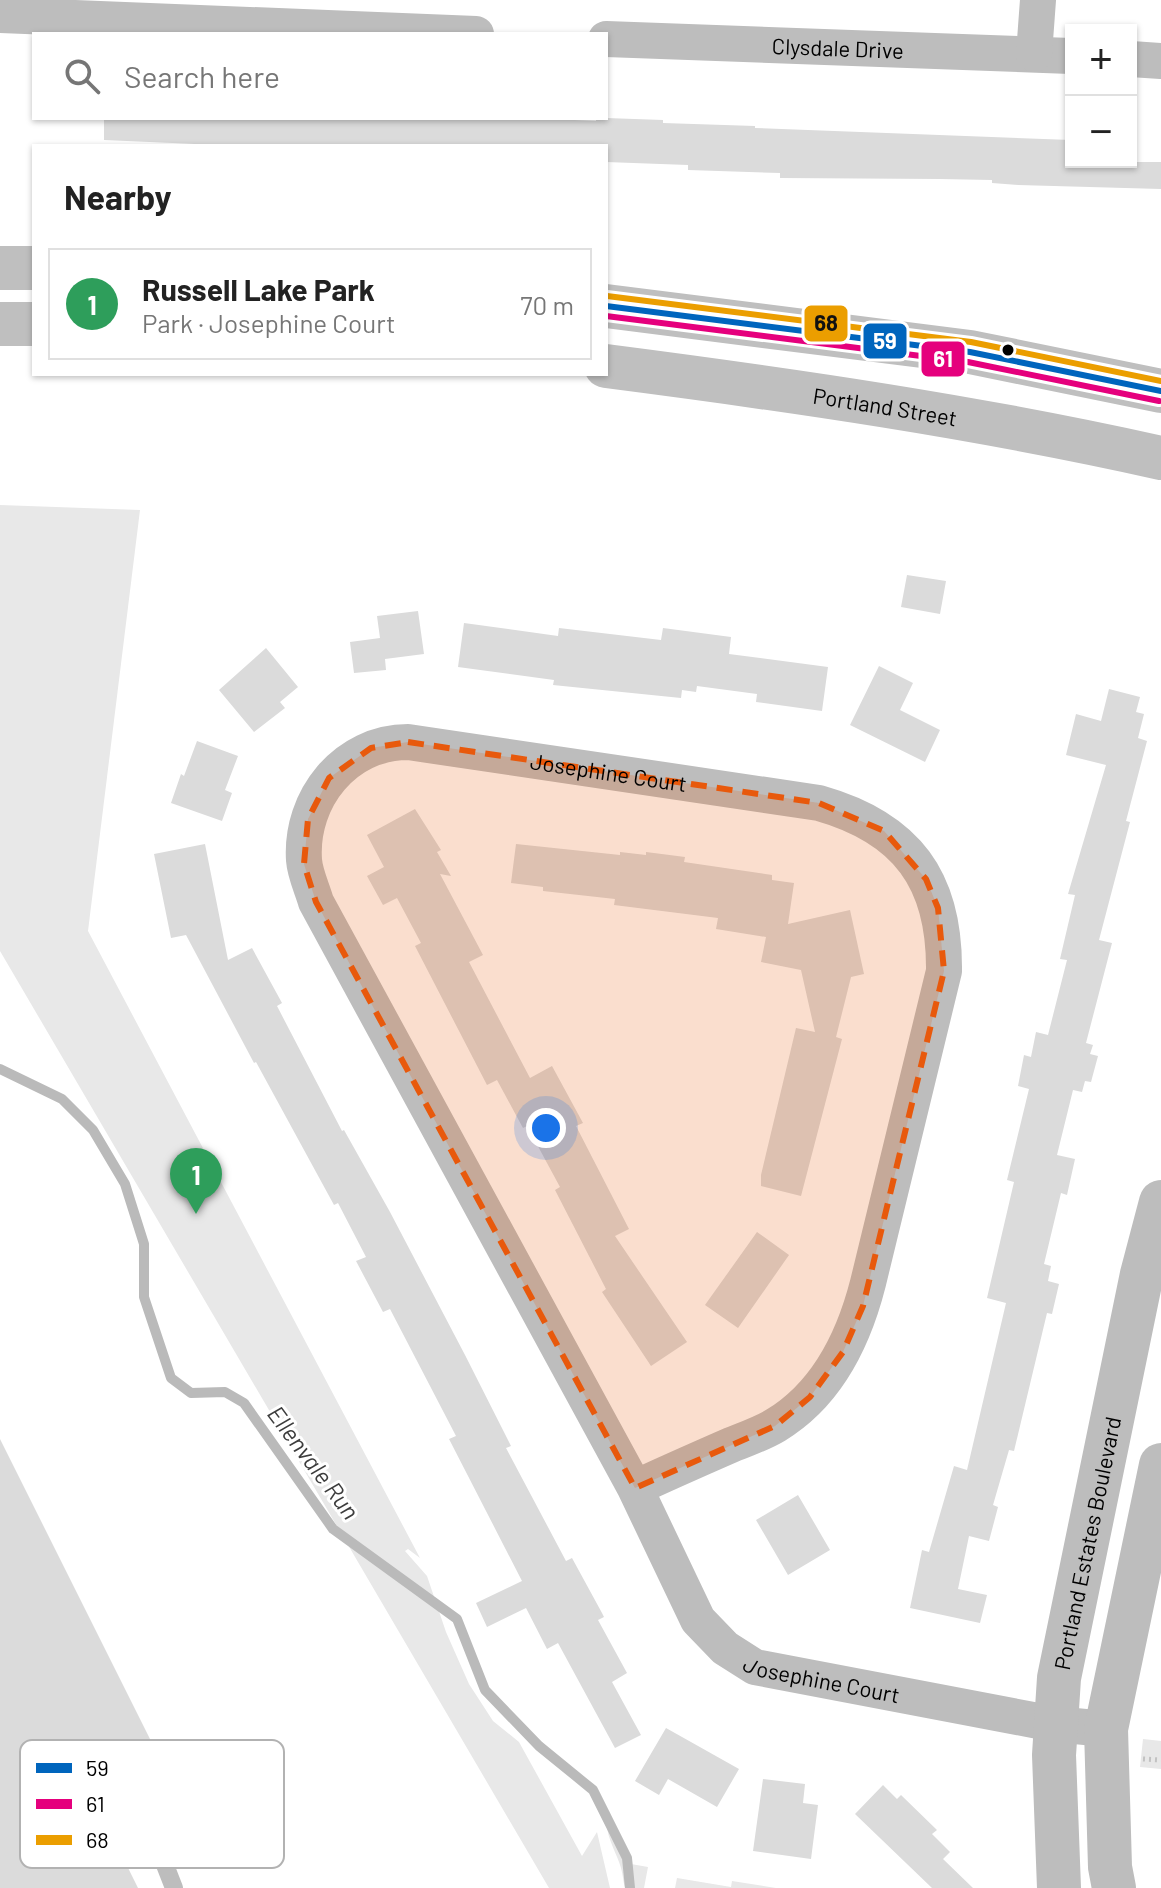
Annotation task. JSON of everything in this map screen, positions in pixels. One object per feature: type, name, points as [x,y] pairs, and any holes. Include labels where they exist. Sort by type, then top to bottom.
[{"type":"main road","points":[[0,268],[32,268]]},
{"type":"main road","points":[[608,306],[970,352],[1161,391]]},
{"type":"main road","points":[[0,324],[32,324]]},
{"type":"main road","name":"Portland Street","points":[[608,366],[785,389],[1063,436],[1161,458]]},
{"type":"street","points":[[1034,54],[1038,0]]},
{"type":"street","points":[[0,15],[426,32]]},
{"type":"street","name":"Clysdale Drive","points":[[608,39],[1065,56]]},
{"type":"street","points":[[1137,59],[1161,61]]},
{"type":"street","name":"Josephine Court","points":[[635,1488],[775,1426],[810,1397],[843,1352],[863,1306],[944,971],[944,939],[938,908],[926,879],[907,853],[884,831],[850,812],[819,803],[408,742],[393,742],[371,748],[346,762],[329,778],[316,797],[308,819],[304,864],[316,902],[635,1488],[698,1620],[725,1648],[755,1667],[1054,1724],[1106,1729]]},
{"type":"street","name":"Portland Estates Boulevard","points":[[1059,1888],[1054,1724],[1062,1663],[1155,1251],[1161,1202]]},
{"type":"street","points":[[1114,1888],[1110,1867],[1106,1729],[1161,1465]]},
{"type":"lane","points":[[166,1868],[174,1888]]},
{"type":"highlighted area","points":[[408,742],[819,803],[884,831],[926,879],[938,908],[944,971],[863,1306],[843,1352],[810,1397],[775,1426],[635,1488],[316,902],[304,864],[308,819],[329,778],[371,748]]},
{"type":"shaded area","points":[[0,505],[140,510],[88,931],[420,1558],[408,1549],[405,1551],[427,1576],[446,1632],[469,1684],[493,1721],[519,1742],[582,1856],[597,1832],[610,1888],[549,1888],[0,951]]},
{"type":"shaded area","points":[[1143,1739],[1161,1741],[1161,1769],[1140,1767]]},
{"type":"shaded area","points":[[609,1811],[631,1864],[648,1867],[644,1888],[625,1888],[608,1833]]},
{"type":"shaded area","points":[[677,1878],[731,1887],[732,1881],[776,1888],[675,1888]]},
{"type":"building","points":[[608,118],[755,128],[1065,140],[1065,168],[1137,168],[1137,162],[1161,162],[1161,189],[1018,185],[992,183],[992,180],[780,178],[780,173],[688,170],[688,165],[608,162],[608,144],[195,144],[104,140],[104,120],[596,121]]},
{"type":"building","points":[[907,575],[946,581],[940,614],[901,607]]},
{"type":"building","points":[[418,611],[424,654],[385,659],[386,670],[354,673],[350,642],[380,638],[377,616]]},
{"type":"building","points":[[464,623],[558,636],[559,628],[661,640],[663,628],[731,637],[729,654],[828,667],[822,711],[756,702],[757,694],[697,686],[696,692],[682,690],[681,698],[553,685],[554,680],[458,667]]},
{"type":"building","points":[[266,648],[298,687],[280,702],[285,708],[254,732],[219,690]]},
{"type":"building","points":[[879,666],[913,683],[900,710],[940,730],[925,762],[850,725]]},
{"type":"building","points":[[1109,689],[1140,697],[1136,712],[1144,714],[1138,738],[1147,741],[1126,821],[1130,822],[1099,940],[1112,943],[1086,1043],[1093,1045],[1090,1054],[1098,1056],[1091,1082],[1085,1081],[1082,1092],[1073,1090],[1057,1155],[1075,1159],[1067,1195],[1061,1193],[1044,1264],[1051,1266],[1048,1281],[1059,1284],[1052,1314],[1047,1313],[1014,1451],[1009,1450],[993,1505],[998,1507],[989,1541],[969,1536],[958,1589],[987,1595],[980,1623],[910,1608],[922,1550],[929,1552],[954,1466],[967,1470],[1006,1303],[987,1298],[1014,1182],[1007,1180],[1029,1089],[1018,1086],[1024,1055],[1031,1057],[1036,1032],[1048,1035],[1067,960],[1060,959],[1075,895],[1068,894],[1106,765],[1066,755],[1076,714],[1101,721]]},
{"type":"building","points":[[197,741],[238,756],[225,790],[232,793],[222,821],[171,803]]},
{"type":"building","points":[[415,809],[441,850],[437,852],[451,876],[440,874],[483,955],[469,962],[530,1078],[552,1066],[583,1123],[576,1126],[629,1229],[615,1236],[687,1342],[651,1366],[602,1292],[606,1289],[555,1190],[560,1187],[527,1126],[523,1128],[497,1080],[487,1085],[415,946],[421,943],[397,898],[383,905],[367,876],[384,867],[367,835]]},
{"type":"building","points":[[205,844],[228,960],[252,948],[282,1003],[277,1006],[342,1131],[390,1212],[465,1355],[511,1446],[506,1448],[566,1561],[572,1558],[604,1617],[598,1620],[627,1673],[612,1682],[641,1735],[615,1748],[558,1643],[547,1649],[526,1608],[487,1627],[476,1603],[522,1581],[449,1439],[456,1436],[390,1309],[383,1312],[356,1261],[366,1257],[338,1203],[334,1205],[186,935],[171,938],[154,854]]},
{"type":"building","points":[[516,844],[620,855],[620,852],[646,855],[646,852],[685,857],[684,862],[772,875],[772,880],[794,883],[788,924],[850,910],[864,974],[851,977],[836,1037],[842,1039],[801,1196],[761,1186],[761,1175],[796,1028],[815,1032],[801,970],[761,962],[766,937],[716,929],[718,918],[614,905],[615,899],[543,891],[543,887],[511,883]]},
{"type":"building","points":[[757,1232],[789,1255],[738,1328],[705,1305]]},
{"type":"building","points":[[0,1439],[150,1740],[20,1740],[20,1868],[128,1868],[138,1888],[0,1888]]},
{"type":"building","points":[[798,1495],[830,1550],[788,1575],[756,1520]]},
{"type":"building","points":[[666,1728],[739,1769],[717,1807],[668,1779],[659,1795],[635,1781]]},
{"type":"building","points":[[763,1779],[805,1784],[803,1803],[818,1805],[811,1859],[753,1851]]},
{"type":"building","points":[[883,1785],[897,1799],[901,1795],[937,1830],[932,1834],[950,1852],[943,1859],[973,1888],[932,1888],[855,1814]]},
{"type":"waterway","name":"Ellenvale Run","points":[[0,1069],[62,1099],[93,1130],[125,1184],[144,1244],[144,1297],[171,1378],[191,1393],[225,1392],[244,1403],[333,1529],[457,1619],[485,1690],[539,1746],[593,1790],[627,1858],[630,1888]]},
{"type":"transit line","name":"68","points":[[608,296],[971,342],[1161,381]]},
{"type":"transit line","name":"59","points":[[608,306],[970,352],[1161,391]]},
{"type":"transit line","name":"61","points":[[608,316],[968,362],[1159,401]]},
{"type":"place","name":"Russell Lake Park","points":[[196,1214]]}]
